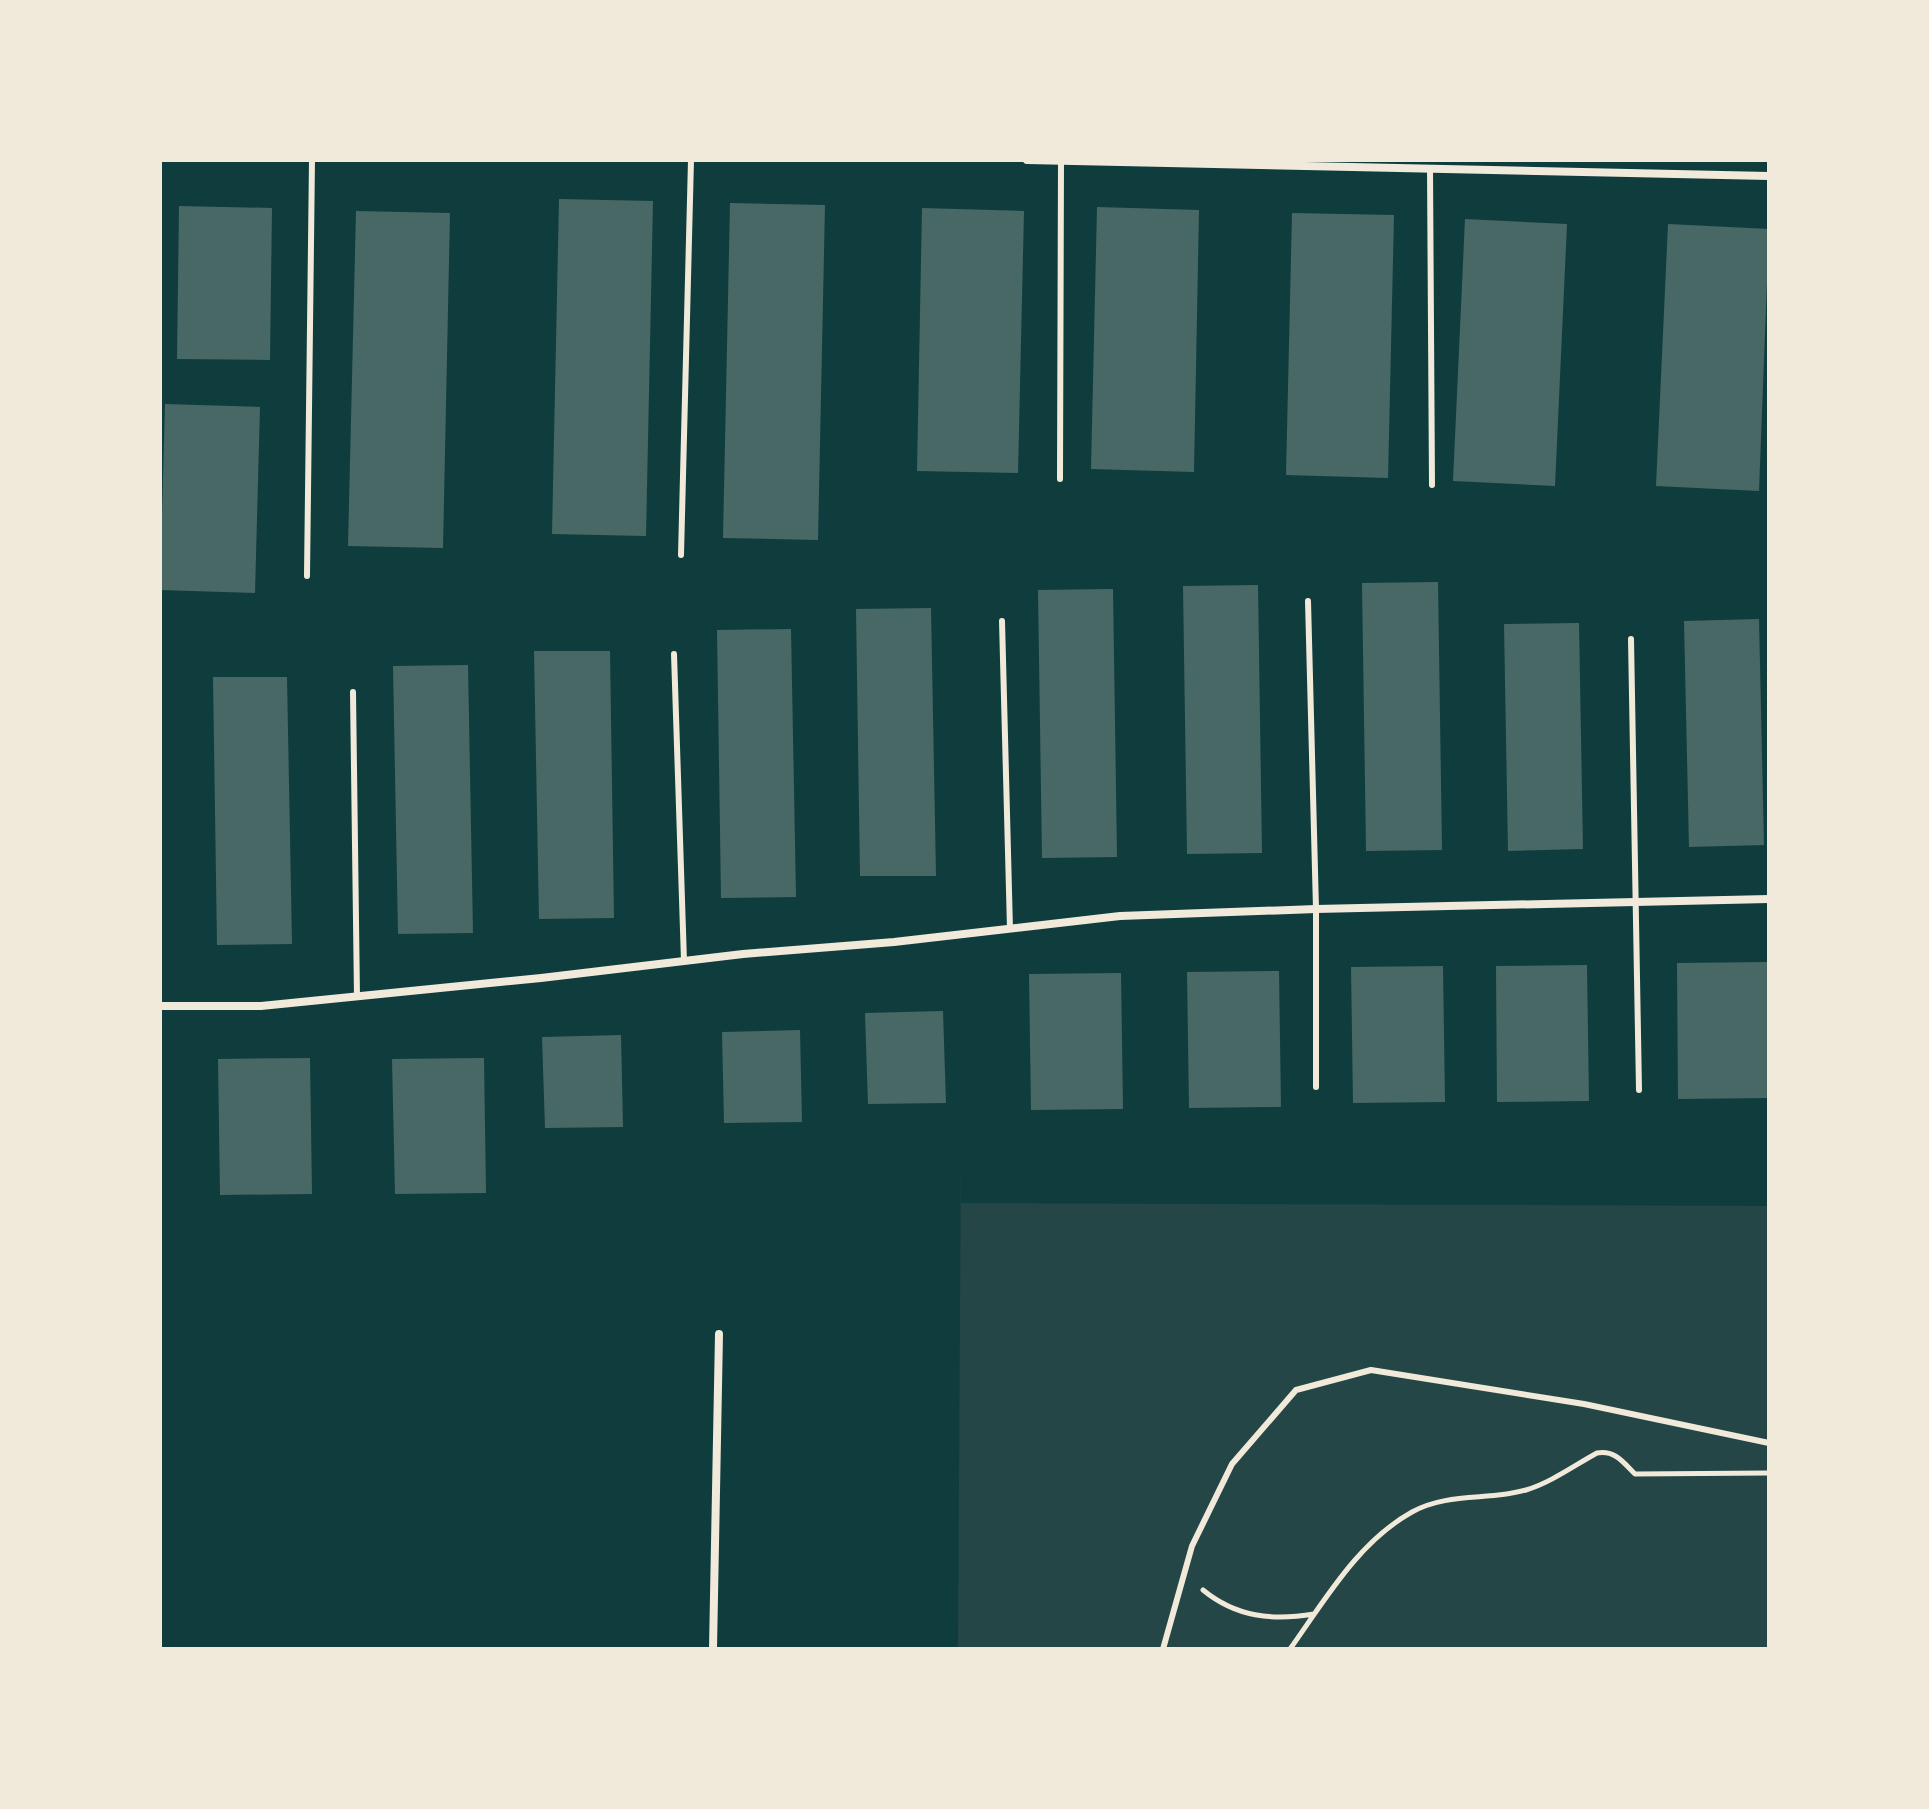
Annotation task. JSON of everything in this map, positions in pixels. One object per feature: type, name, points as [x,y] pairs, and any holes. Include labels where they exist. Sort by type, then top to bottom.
[{"type":"street","points":[[1027,160],[1769,176]]},
{"type":"street","points":[[1558,171],[1559,160]]},
{"type":"street","points":[[160,1006],[261,1006],[357,997],[1120,916],[1769,899]]},
{"type":"street","points":[[713,1649],[719,1334]]},
{"type":"lane","points":[[307,576],[312,160]]},
{"type":"lane","points":[[681,555],[691,160]]},
{"type":"lane","points":[[1060,479],[1061,161]]},
{"type":"lane","points":[[1430,169],[1432,485]]},
{"type":"lane","points":[[1308,601],[1316,909],[1316,1087]]},
{"type":"lane","points":[[1002,621],[1010,929]]},
{"type":"lane","points":[[1631,639],[1639,1090]]},
{"type":"lane","points":[[674,654],[684,961]]},
{"type":"lane","points":[[353,692],[357,997]]},
{"type":"lane","points":[[1163,1649],[1192,1546],[1232,1464],[1296,1390],[1371,1370],[1584,1404],[1769,1443]]},
{"type":"path","points":[[1290,1649],[1375,1537],[1414,1511],[1461,1496],[1529,1489],[1606,1451],[1614,1454],[1635,1474],[1769,1473]]},
{"type":"path","points":[[1184,1574],[1219,1604],[1252,1616],[1288,1618],[1315,1614]]},
{"type":"shaded area","points":[[961,1143],[961,1203],[1769,1206],[1769,1649],[958,1649]]},
{"type":"building","points":[[559,199],[653,201],[646,536],[552,534]]},
{"type":"building","points":[[730,203],[825,205],[818,540],[723,538]]},
{"type":"building","points":[[179,206],[272,208],[270,360],[177,359]]},
{"type":"building","points":[[1097,207],[1199,210],[1194,472],[1091,469]]},
{"type":"building","points":[[922,208],[1024,211],[1018,473],[917,471]]},
{"type":"building","points":[[356,211],[450,213],[443,548],[348,546]]},
{"type":"building","points":[[1292,213],[1394,215],[1388,478],[1286,475]]},
{"type":"building","points":[[1465,219],[1567,224],[1555,486],[1453,481]]},
{"type":"building","points":[[1668,224],[1769,229],[1759,491],[1656,486]]},
{"type":"building","points":[[165,404],[260,407],[255,593],[160,590]]},
{"type":"building","points":[[1438,582],[1442,850],[1366,851],[1362,583]]},
{"type":"building","points":[[1258,585],[1262,853],[1187,854],[1183,586]]},
{"type":"building","points":[[1113,589],[1117,857],[1042,858],[1038,590]]},
{"type":"building","points":[[931,608],[936,876],[860,876],[856,609]]},
{"type":"building","points":[[1759,619],[1764,845],[1689,847],[1684,621]]},
{"type":"building","points":[[1579,623],[1583,849],[1508,851],[1504,624]]},
{"type":"building","points":[[791,629],[796,897],[721,898],[717,630]]},
{"type":"building","points":[[534,651],[610,651],[614,918],[539,919]]},
{"type":"building","points":[[468,665],[473,933],[398,934],[393,666]]},
{"type":"building","points":[[213,677],[287,677],[292,944],[217,945]]},
{"type":"building","points":[[1769,962],[1769,1098],[1678,1099],[1677,963]]},
{"type":"building","points":[[1587,965],[1589,1101],[1497,1102],[1496,966]]},
{"type":"building","points":[[1443,966],[1445,1102],[1353,1103],[1351,967]]},
{"type":"building","points":[[1279,971],[1281,1107],[1189,1108],[1187,972]]},
{"type":"building","points":[[1121,973],[1123,1109],[1031,1110],[1029,974]]},
{"type":"building","points":[[943,1011],[946,1103],[868,1104],[865,1013]]},
{"type":"building","points":[[800,1030],[802,1122],[724,1123],[722,1032]]},
{"type":"building","points":[[621,1035],[623,1127],[545,1128],[542,1037]]},
{"type":"building","points":[[310,1058],[312,1194],[220,1195],[218,1059]]},
{"type":"building","points":[[484,1058],[486,1193],[395,1194],[392,1059]]}]
